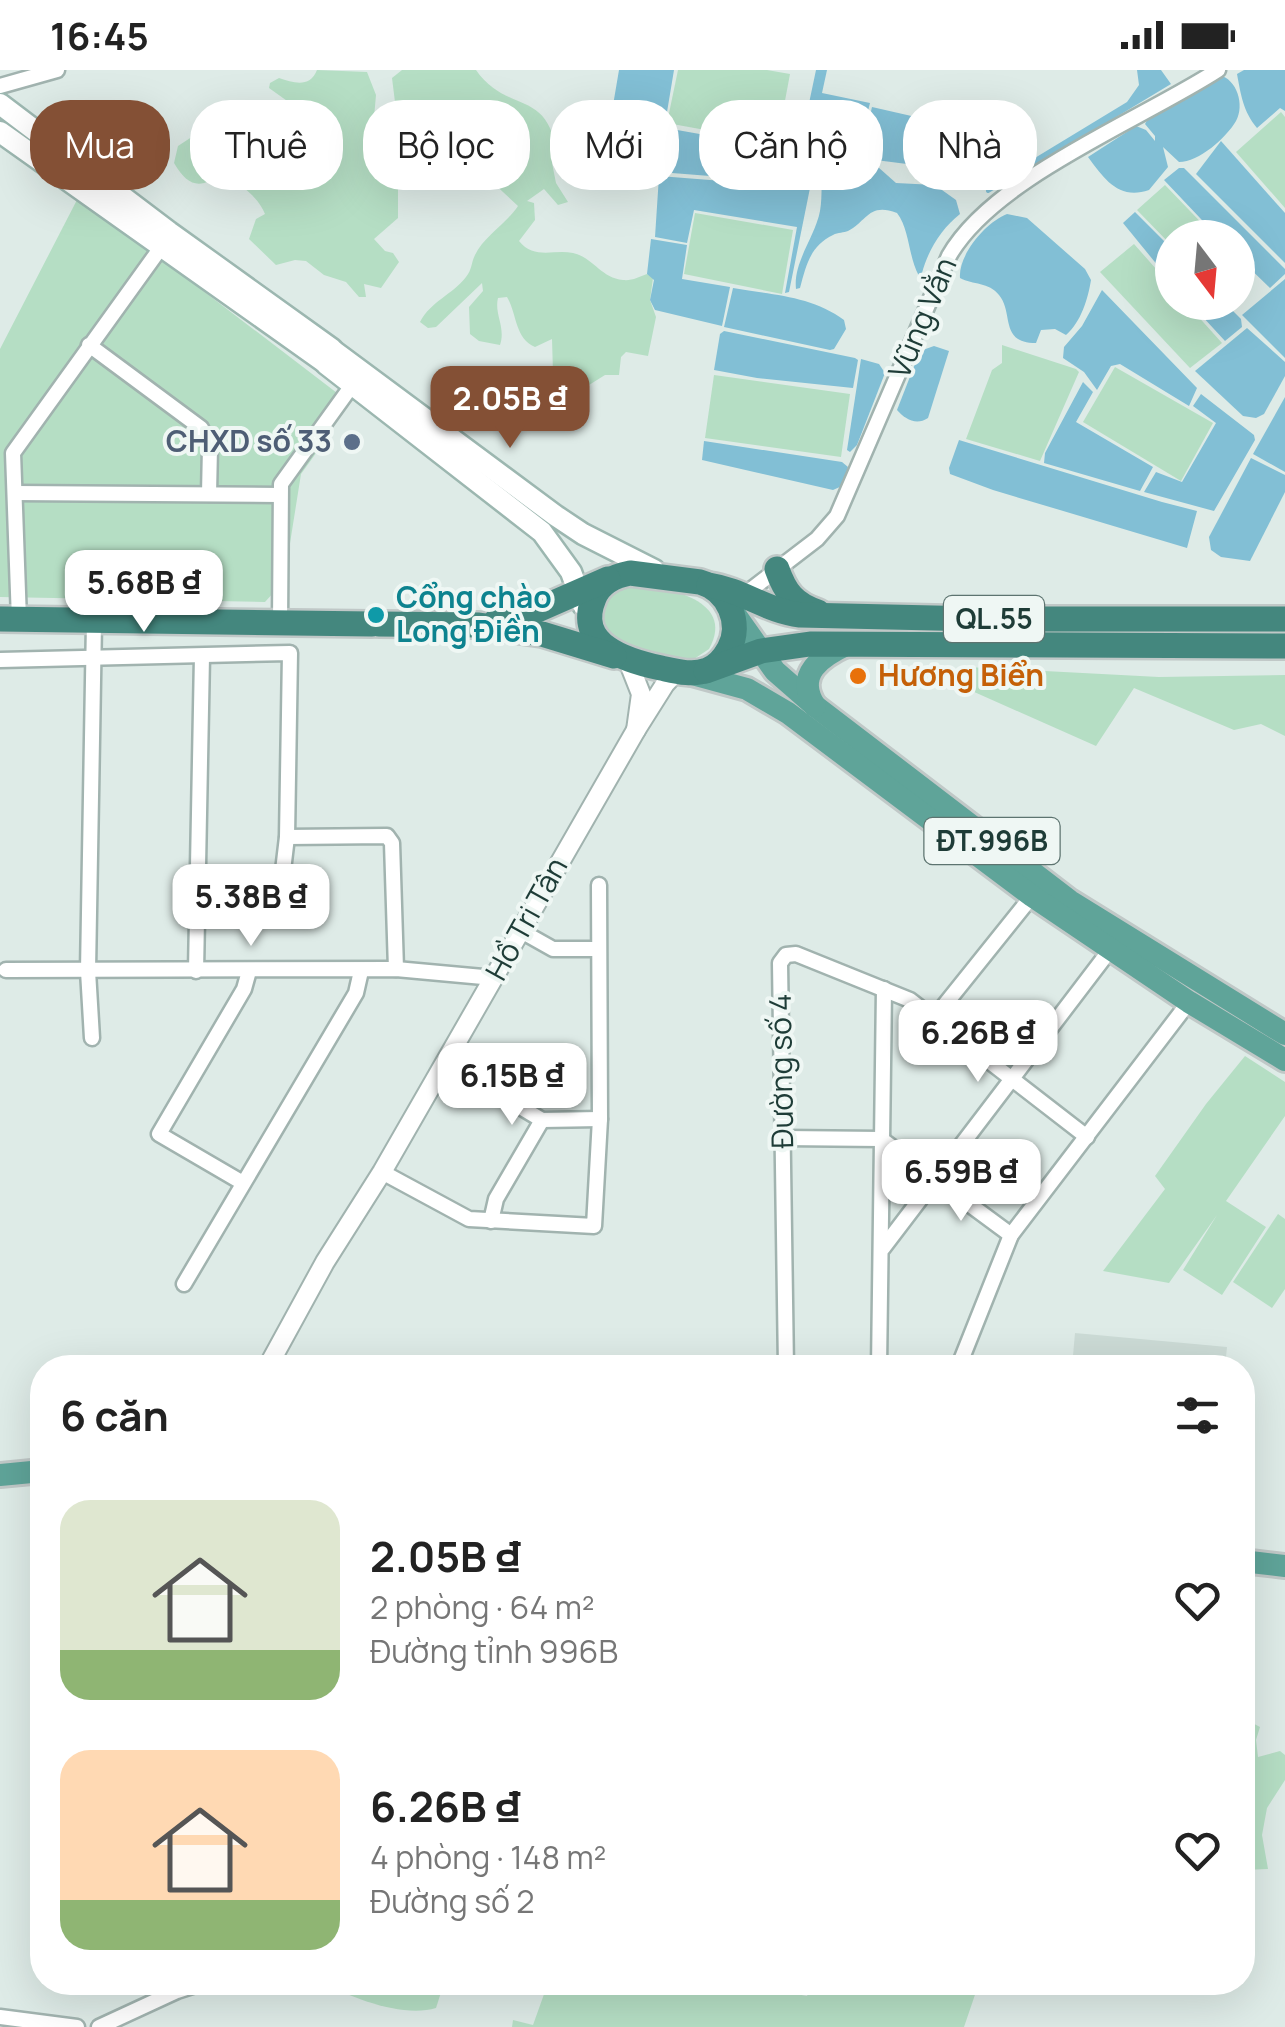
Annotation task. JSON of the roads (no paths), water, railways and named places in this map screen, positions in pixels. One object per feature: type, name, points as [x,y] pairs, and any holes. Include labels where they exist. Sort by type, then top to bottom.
[{"type":"highway","points":[[777,569],[794,601],[832,617]]},
{"type":"highway","points":[[479,625],[526,615],[578,590],[630,572],[670,578]]},
{"type":"highway","points":[[617,576],[597,591],[590,624],[598,642],[628,661]]},
{"type":"highway","name":"QL.55","points":[[670,578],[709,584],[738,602],[786,614],[1285,620]]},
{"type":"highway","points":[[9,619],[479,625],[542,634],[628,661],[677,671],[706,671],[727,653],[733,640],[738,602]]},
{"type":"highway","name":"QL.55","points":[[706,671],[761,651],[796,644],[1285,646]]},
{"type":"main road","points":[[0,104],[329,357],[583,534],[670,578]]},
{"type":"main road","points":[[0,132],[228,297],[329,357],[353,384],[542,532],[557,549],[590,624]]},
{"type":"main road","name":"ĐT.996B","points":[[738,602],[761,651],[776,671],[815,706],[1070,901],[1285,1034]]},
{"type":"main road","points":[[815,706],[808,690],[809,672],[826,654],[848,644]]},
{"type":"main road","name":"ĐT.996B","points":[[677,671],[747,689],[788,713],[1032,896],[1189,1002],[1285,1060]]},
{"type":"main road","points":[[0,1475],[30,1471]]},
{"type":"main road","points":[[1255,1563],[1285,1566]]},
{"type":"street","points":[[0,86],[57,70]]},
{"type":"street","name":"Vũng Vằn","points":[[738,602],[817,539],[838,516],[949,256],[972,224],[1025,182],[1218,70]]},
{"type":"street","points":[[9,619],[13,453],[162,246]]},
{"type":"street","points":[[88,345],[201,428],[210,447],[209,494]]},
{"type":"street","points":[[280,623],[279,495],[288,473],[353,384]]},
{"type":"street","points":[[15,494],[279,495]]},
{"type":"street","points":[[92,1038],[88,971],[94,622]]},
{"type":"street","points":[[0,660],[290,653],[287,838],[282,878]]},
{"type":"street","points":[[196,970],[202,656]]},
{"type":"street","points":[[628,661],[641,694],[636,730]]},
{"type":"street","name":"Hồ Tri Tân","points":[[274,1355],[636,730],[677,671]]},
{"type":"street","points":[[287,838],[386,836],[392,843],[396,969]]},
{"type":"street","points":[[382,1172],[469,1219],[594,1226],[600,1119],[599,885]]},
{"type":"street","points":[[936,1017],[1032,896]]},
{"type":"street","points":[[521,931],[553,949],[597,949]]},
{"type":"street","points":[[883,1248],[1110,950]]},
{"type":"street","name":"Đường số 4","points":[[786,1355],[780,963],[786,955],[796,954],[910,1000],[1087,1138]]},
{"type":"street","points":[[6,970],[396,969],[494,978]]},
{"type":"street","points":[[243,1183],[159,1134],[244,988],[249,970]]},
{"type":"street","points":[[184,1284],[356,993],[361,971]]},
{"type":"street","points":[[879,1355],[884,989]]},
{"type":"street","points":[[963,1355],[1011,1235],[1189,1002]]},
{"type":"street","points":[[445,1062],[542,1120],[600,1119]]},
{"type":"street","points":[[491,1221],[496,1199],[542,1120]]},
{"type":"street","points":[[784,1138],[881,1139],[1011,1235]]},
{"type":"street","points":[[99,2027],[166,1995]]},
{"type":"street","points":[[0,2017],[78,2027]]},
{"type":"water","points":[[619,70],[674,70],[669,100],[614,100]]},
{"type":"water","points":[[816,70],[827,70],[822,93],[856,100],[810,100]]},
{"type":"water","points":[[1137,70],[1161,70],[1171,84],[1037,165],[1037,157],[1127,102],[1139,85]]},
{"type":"water","points":[[1244,70],[1285,70],[1285,111],[1280,108],[1257,128],[1241,96],[1237,74]]},
{"type":"water","points":[[1219,75],[1231,82],[1238,93],[1240,108],[1236,121],[1211,148],[1187,161],[1179,162],[1163,147],[1168,167],[1149,190],[1121,190],[1088,157],[1136,126],[1146,130],[1155,141],[1145,124],[1150,115]]},
{"type":"water","points":[[883,110],[903,114],[903,164],[883,161]]},
{"type":"water","points":[[679,130],[699,134],[699,175],[679,174]]},
{"type":"water","points":[[1221,141],[1285,213],[1285,263],[1255,233],[1255,220],[1242,220],[1196,174]]},
{"type":"water","points":[[1184,168],[1236,220],[1202,220],[1164,180]]},
{"type":"water","points":[[883,171],[896,183],[903,183],[903,190],[942,190],[956,200],[960,214],[936,240],[919,276],[897,213],[880,210],[819,245],[810,257],[800,288],[796,289],[801,259],[820,211],[821,190],[883,190]]},
{"type":"water","points":[[679,178],[699,179],[699,190],[810,190],[789,292],[785,293],[797,227],[694,210],[687,243],[655,237],[658,190],[679,190]]},
{"type":"water","points":[[1135,212],[1155,232],[1155,262],[1123,223]]},
{"type":"water","points":[[1007,214],[1027,218],[1085,269],[1091,280],[1083,310],[1066,335],[1055,329],[1041,330],[1036,343],[1024,342],[1012,333],[999,295],[991,288],[960,278],[964,259],[975,240]]},
{"type":"water","points":[[651,239],[687,245],[682,279],[730,287],[722,326],[655,310],[650,300],[654,280],[647,274]]},
{"type":"water","points":[[1255,239],[1285,269],[1285,274],[1270,288],[1255,273]]},
{"type":"water","points":[[1285,279],[1285,358],[1247,320],[1255,320],[1255,304]]},
{"type":"water","points":[[733,288],[819,306],[844,320],[846,329],[830,350],[724,327]]},
{"type":"water","points":[[1102,290],[1197,388],[1189,406],[1120,364],[1111,366],[1097,390],[1084,372],[1063,358],[1064,347],[1082,326]]},
{"type":"water","points":[[1206,320],[1241,320],[1242,327],[1225,341]]},
{"type":"water","points":[[1247,328],[1285,362],[1285,376],[1264,414],[1256,418],[1243,416],[1195,371]]},
{"type":"water","points":[[724,331],[855,358],[858,360],[853,388],[714,370],[720,334]]},
{"type":"water","points":[[934,346],[949,351],[928,418],[911,420],[897,410],[920,351]]},
{"type":"water","points":[[861,359],[879,364],[885,373],[857,445],[850,452],[847,450]]},
{"type":"water","points":[[1083,382],[1093,392],[1076,422],[1153,467],[1140,491],[1044,463],[1045,453]]},
{"type":"water","points":[[1201,394],[1254,435],[1255,440],[1214,511],[1144,492],[1156,472],[1182,482],[1216,423],[1193,406]]},
{"type":"water","points":[[1285,397],[1285,472],[1253,454]]},
{"type":"water","points":[[959,440],[1197,511],[1187,548],[950,474]]},
{"type":"water","points":[[704,441],[842,462],[848,467],[842,486],[833,490],[702,460]]},
{"type":"water","points":[[1251,458],[1285,475],[1285,492],[1250,561],[1221,557],[1211,550],[1209,537]]},
{"type":"place","name":"CHXD số 33","points":[[352,442]]},
{"type":"place","name":"Cổng chào Long Điền","points":[[376,615]]},
{"type":"place","name":"Hương Biển","points":[[858,676]]}]
